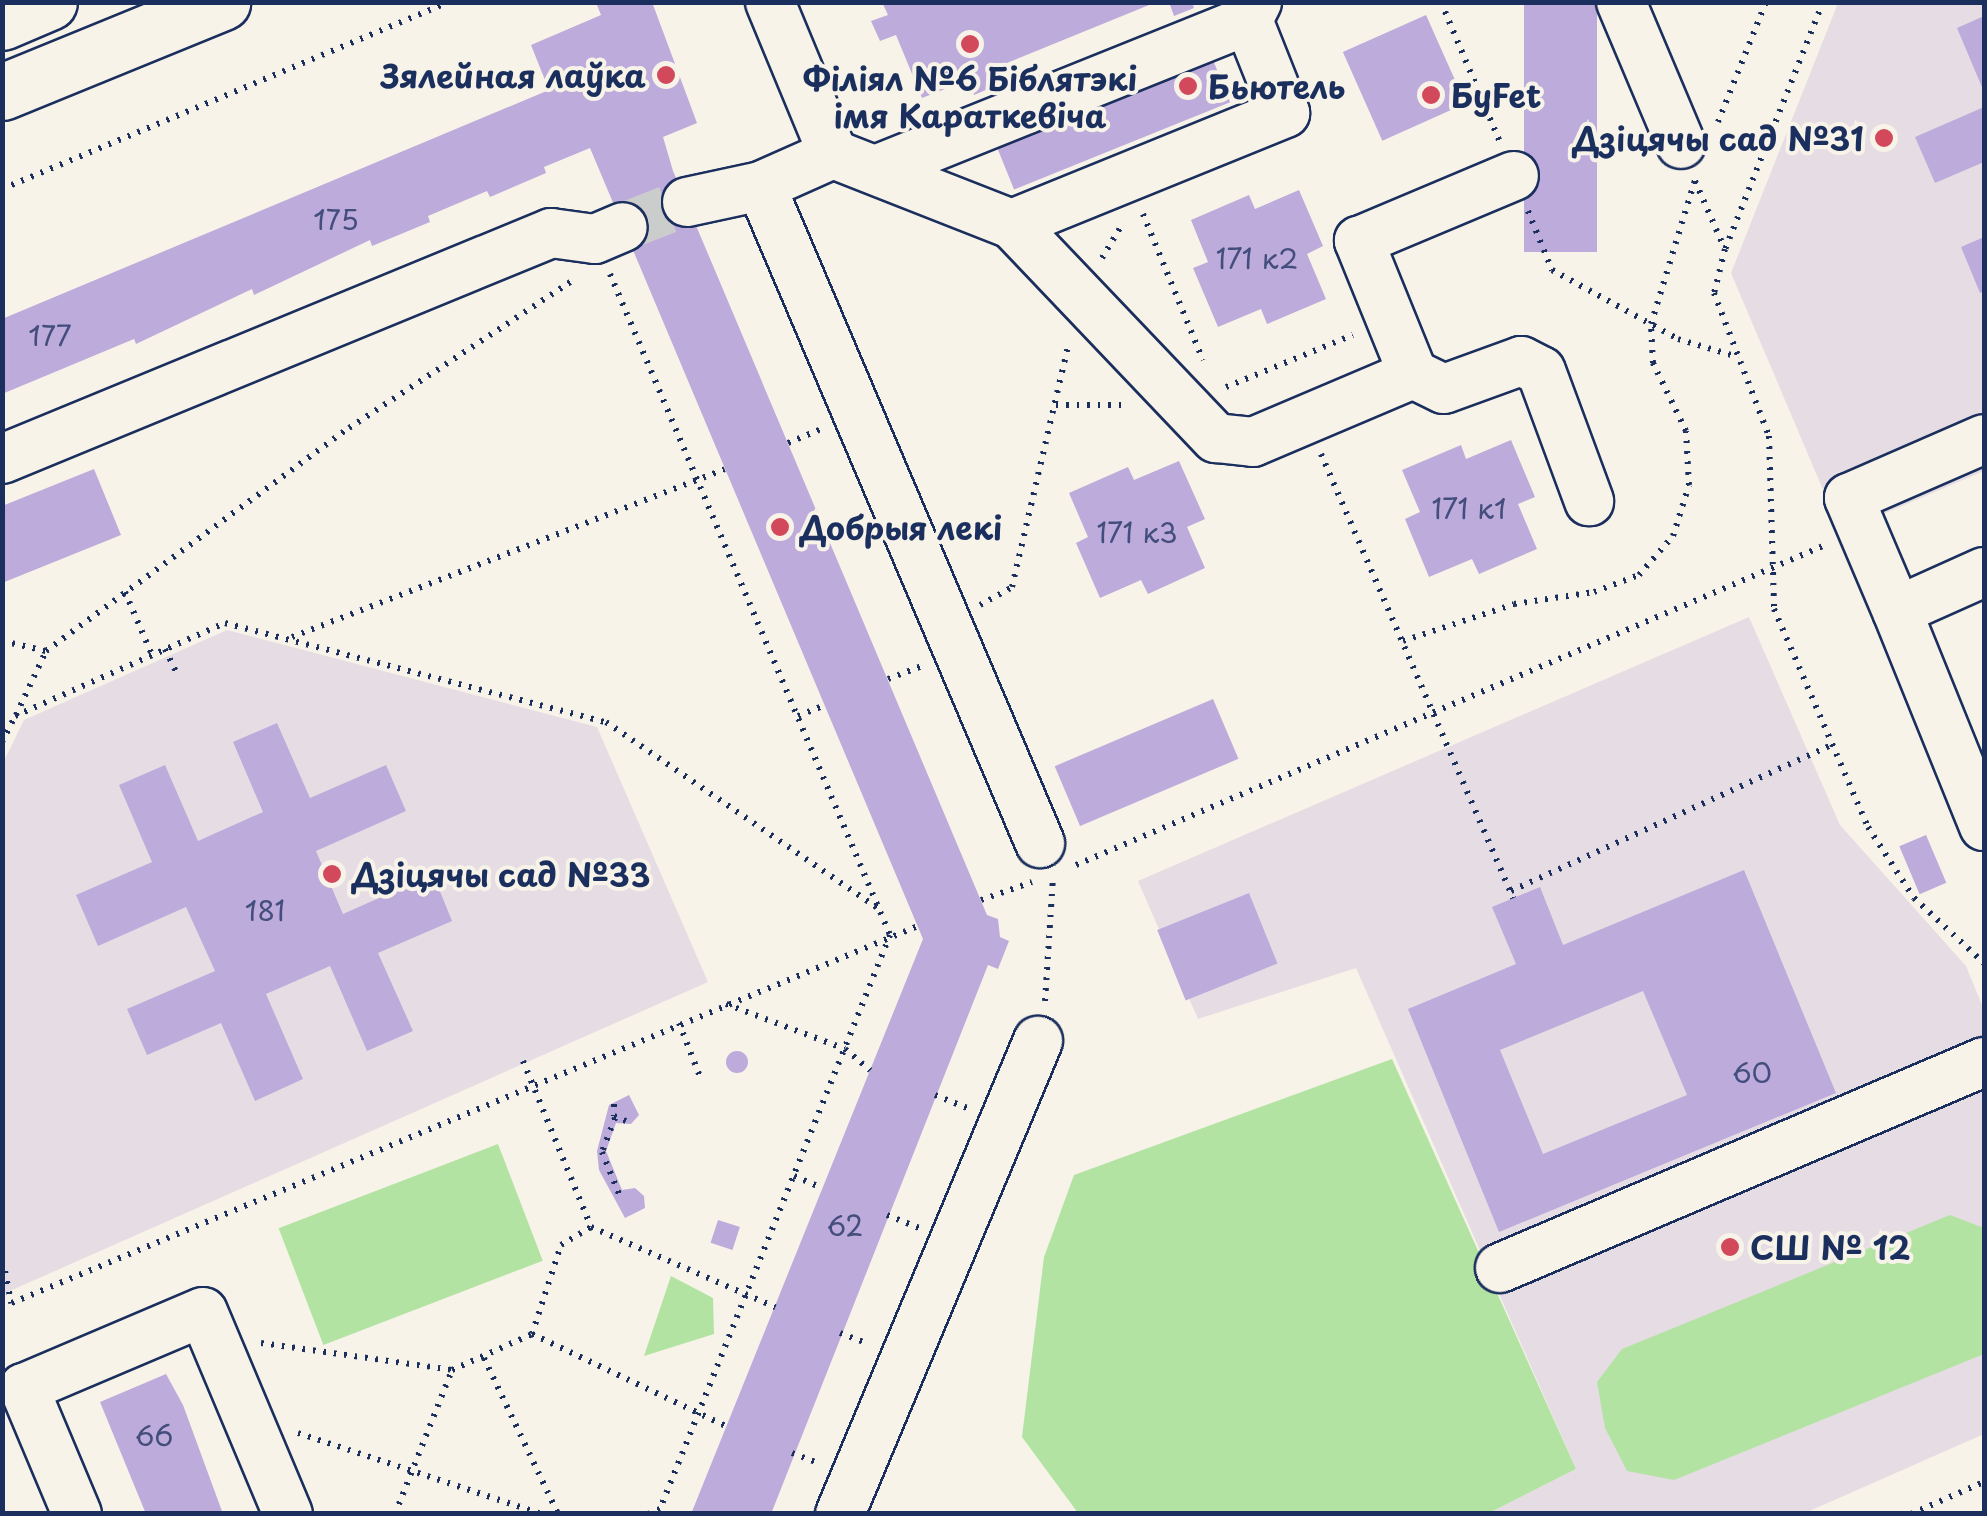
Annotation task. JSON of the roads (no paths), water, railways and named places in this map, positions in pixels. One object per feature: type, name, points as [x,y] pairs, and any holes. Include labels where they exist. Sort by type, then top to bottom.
[{"type":"main road","points":[[2,22],[49,2]]},
{"type":"main road","points":[[2,92],[222,2]]},
{"type":"lane","points":[[770,2],[834,154]]},
{"type":"lane","points":[[1621,2],[1688,162]]},
{"type":"lane","points":[[878,169],[1253,11],[1285,113],[1012,224]]},
{"type":"lane","points":[[687,202],[761,186],[834,154],[1012,224],[1079,296],[1199,398],[1216,438],[1253,442],[1413,374]]},
{"type":"lane","points":[[1514,176],[1360,241],[1413,374],[1444,389],[1521,361],[1541,371],[1590,500]]},
{"type":"lane","points":[[761,186],[1046,859]]},
{"type":"lane","points":[[2,458],[551,233],[607,242]]},
{"type":"lane","points":[[1984,439],[1849,498],[1984,826]]},
{"type":"lane","points":[[1898,611],[1984,572]]},
{"type":"lane","points":[[840,1514],[1038,1041]]},
{"type":"lane","points":[[1500,1268],[1984,1062]]},
{"type":"lane","points":[[76,1514],[24,1388],[203,1312],[288,1514]]},
{"type":"tunnel","points":[[623,227],[687,202]]},
{"type":"place","name":"Філіял №6 Біблятэкі імя Караткевіча","points":[[970,44]]},
{"type":"place","name":"Зялейная лаўка","points":[[666,75]]},
{"type":"place","name":"Бьютель","points":[[1188,86]]},
{"type":"place","name":"БуFet","points":[[1431,95]]},
{"type":"place","name":"Дзіцячы сад №31","points":[[1884,138]]},
{"type":"place","name":"Добрыя лекі","points":[[780,527]]},
{"type":"place","name":"Дзіцячы сад №33","points":[[332,874]]},
{"type":"place","name":"СШ № 12","points":[[1730,1247]]}]
